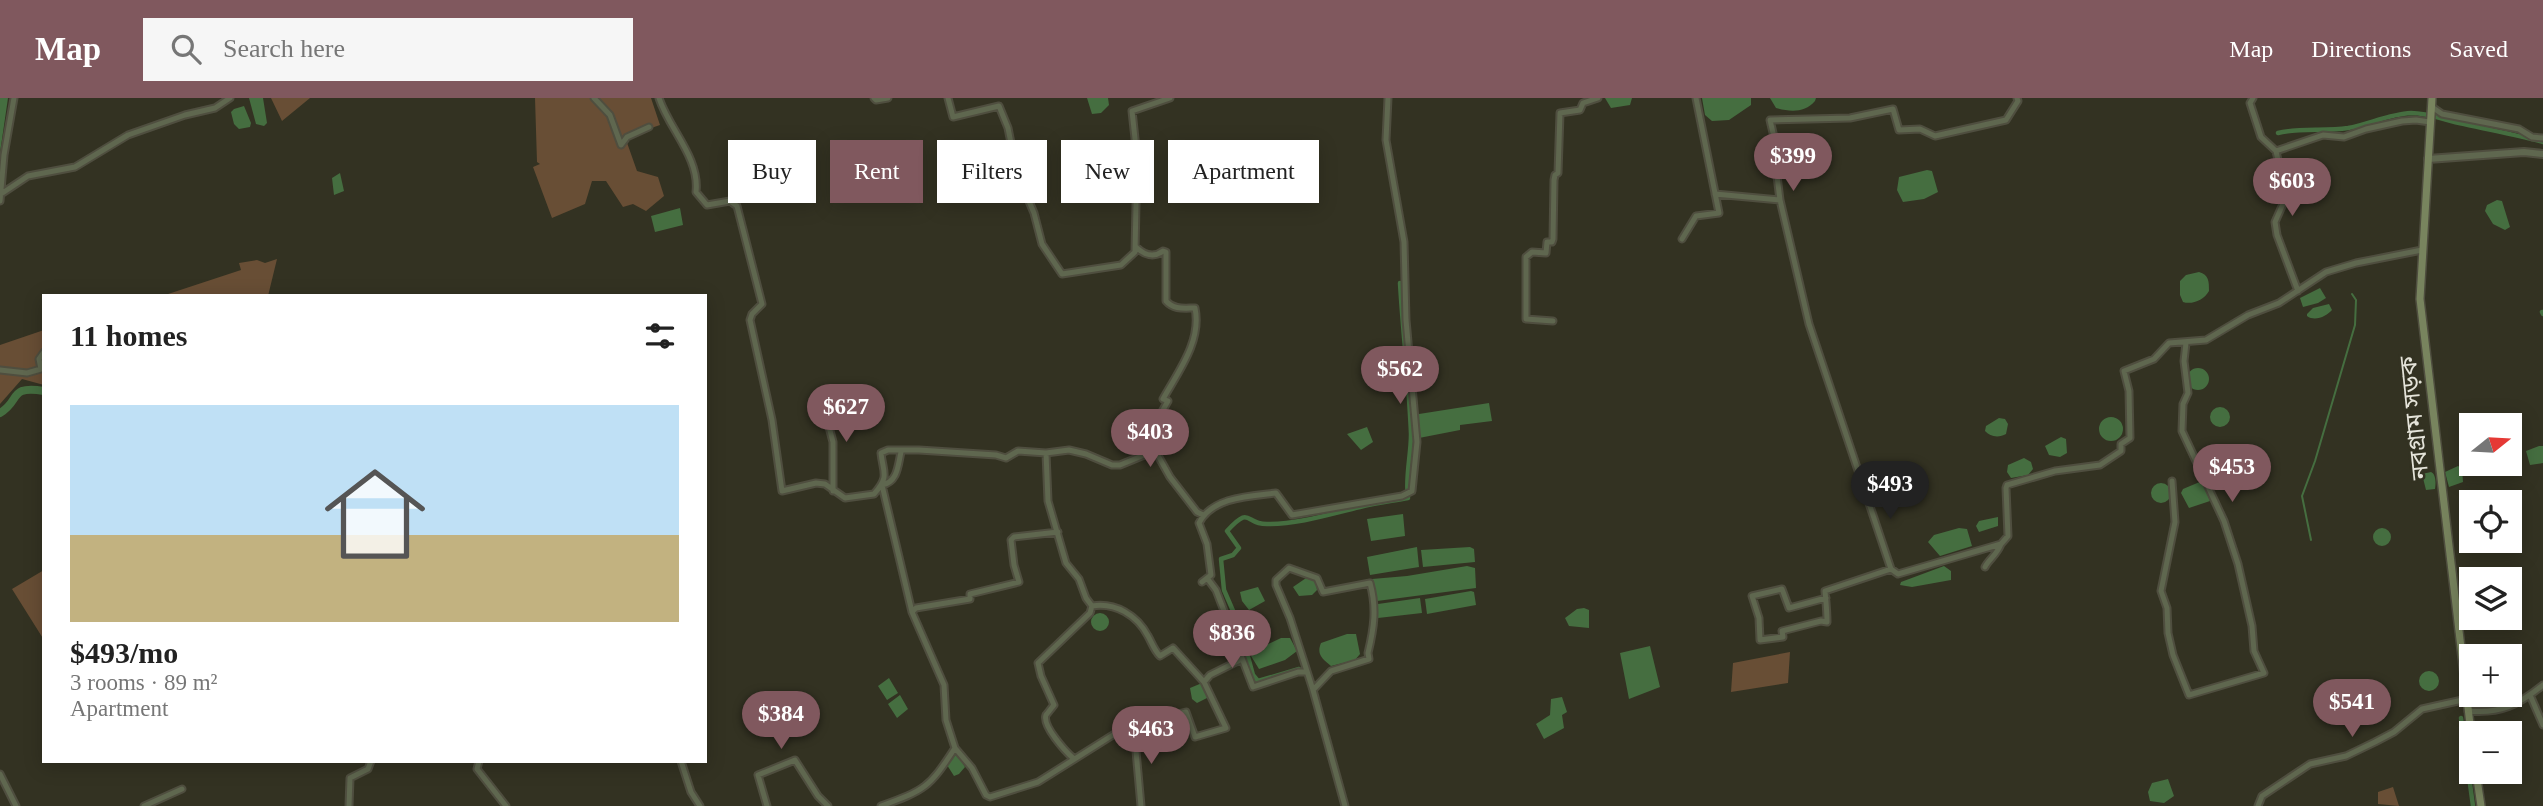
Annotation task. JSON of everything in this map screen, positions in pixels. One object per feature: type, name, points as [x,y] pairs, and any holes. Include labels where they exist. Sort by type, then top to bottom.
[{"type":"main road","name":"নবগ্রাম সড়ক","points":[[2432,98],[2421,250],[2421,303],[2461,644]]},
{"type":"main road","name":"নবগ্রাম সড়ক","points":[[2468,707],[2469,721]]},
{"type":"main road","points":[[2478,784],[2481,806]]},
{"type":"street","points":[[1,197],[4,155],[14,98]]},
{"type":"street","points":[[1,197],[28,176],[50,174],[75,167],[128,135],[185,115],[215,108],[230,98]]},
{"type":"street","points":[[594,98],[610,115],[621,145],[627,137],[649,127]]},
{"type":"street","points":[[659,98],[690,162],[697,181],[696,192],[707,205],[730,201],[737,205],[762,304],[750,320],[772,420],[782,491],[816,483],[825,485],[845,498],[874,494],[896,476],[901,452]]},
{"type":"street","points":[[874,98],[888,98]]},
{"type":"street","points":[[948,98],[953,117],[999,106],[1008,128],[1017,173],[1034,213],[1042,244],[1062,274],[1121,265],[1135,252],[1137,157],[1132,111],[1170,98]]},
{"type":"street","points":[[1307,672],[1298,672],[1253,687],[1216,590],[1204,580],[1211,575],[1211,567],[1199,523],[1203,515],[1222,502],[1276,493],[1292,515],[1402,496],[1412,491],[1417,442],[1406,320],[1404,242],[1386,140],[1388,98]]},
{"type":"street","points":[[1553,321],[1526,319],[1526,257],[1532,252],[1546,253],[1547,242],[1552,242],[1553,239],[1554,180],[1558,173],[1560,113],[1580,110],[1583,103],[1598,98]]},
{"type":"street","points":[[1682,239],[1696,216],[1719,212],[1696,98]]},
{"type":"street","points":[[2001,544],[1898,574],[1891,569],[1809,324],[1780,200],[1776,168],[1781,166],[1770,120],[1850,118],[1893,108],[1899,130],[1920,129],[1932,136],[1943,136],[2006,120],[2018,101],[2017,98]]},
{"type":"street","points":[[2253,98],[2250,103],[2261,137],[2276,151],[2286,197],[2275,222],[2277,235],[2298,291]]},
{"type":"street","points":[[2432,109],[2442,114],[2519,129],[2543,138]]},
{"type":"street","points":[[2276,151],[2323,135],[2344,138],[2365,129],[2402,121],[2430,121]]},
{"type":"street","points":[[2428,159],[2524,152],[2543,154]]},
{"type":"street","points":[[1715,194],[1780,200]]},
{"type":"street","points":[[1136,247],[1146,254],[1166,252],[1166,300],[1170,305],[1181,309],[1195,308],[1197,318],[1189,351],[1163,399],[1168,401],[1155,424],[1151,443],[1197,512],[1203,515]]},
{"type":"street","points":[[1985,567],[2008,536],[2007,485],[2055,471],[2100,465],[2121,451],[2122,444],[2130,438],[2129,391],[2124,371],[2154,359],[2169,344],[2206,340],[2248,315],[2264,310],[2298,291],[2326,272],[2421,250]]},
{"type":"street","points":[[2172,481],[2175,522],[2161,591],[2167,608],[2168,633],[2173,655],[2189,695],[2264,673],[2254,651],[2252,626],[2238,564],[2224,520],[2182,431],[2183,404],[2188,393],[2185,377],[2186,343]]},
{"type":"street","points":[[0,370],[27,373],[41,369],[38,359],[42,354]]},
{"type":"street","points":[[833,491],[834,442],[823,404],[851,398]]},
{"type":"street","points":[[1092,606],[1106,604],[1125,611],[1139,622],[1160,656],[1173,648],[1204,682],[1226,728],[1195,737],[1186,712],[1145,722],[1128,733],[1124,728],[1038,782],[990,797],[986,795],[972,768],[955,748],[946,720],[944,685],[912,611],[882,485],[885,471],[881,453],[888,450],[919,450],[1006,458],[1018,451],[1046,453],[1069,450],[1112,465],[1120,465],[1154,451]]},
{"type":"street","points":[[1046,453],[1048,501],[1066,563],[1079,579],[1092,606]]},
{"type":"street","points":[[912,611],[916,608],[970,599],[970,594],[1019,582],[1013,565],[1011,540],[1014,537],[1058,532]]},
{"type":"street","points":[[1313,690],[1331,671],[1369,659],[1375,613],[1370,583],[1323,592],[1317,578],[1289,568],[1276,580],[1313,690],[1345,806]]},
{"type":"street","points":[[1826,598],[1789,608],[1782,589],[1752,596],[1759,618],[1760,640],[1783,637],[1782,631],[1821,621],[1827,622],[1826,598],[1825,591],[1891,569]]},
{"type":"street","points":[[1074,759],[1046,723],[1046,714],[1054,705],[1038,663],[1090,613],[1092,606]]},
{"type":"street","points":[[1204,682],[1210,675],[1242,659]]},
{"type":"street","points":[[2468,711],[2490,713],[2518,703],[2543,685]]},
{"type":"street","points":[[2530,695],[2543,725]]},
{"type":"street","points":[[2258,806],[2262,796],[2310,764],[2346,756],[2375,743],[2394,732],[2422,709],[2459,701]]},
{"type":"street","points":[[1134,729],[1140,806]]},
{"type":"street","points":[[881,806],[911,796],[922,789],[934,779],[955,748]]},
{"type":"street","points":[[767,806],[758,775],[795,760],[818,796],[828,806]]},
{"type":"street","points":[[349,806],[350,778],[368,769],[370,763]]},
{"type":"street","points":[[478,763],[477,769],[506,806]]},
{"type":"street","points":[[682,763],[691,792],[700,806]]},
{"type":"street","points":[[0,775],[3,788],[16,806]]},
{"type":"street","points":[[144,806],[182,789]]},
{"type":"shaded area","points":[[0,98],[8,98],[0,153]]},
{"type":"shaded area","points":[[249,98],[263,98],[267,123],[264,126],[256,124]]},
{"type":"shaded area","points":[[271,98],[310,98],[282,121]]},
{"type":"shaded area","points":[[535,98],[651,98],[660,125],[625,137],[637,171],[658,177],[664,196],[646,211],[633,204],[623,207],[606,181],[592,181],[585,204],[552,218],[533,167],[540,164],[537,162]]},
{"type":"shaded area","points":[[1087,98],[1108,98],[1109,105],[1101,113],[1092,114]]},
{"type":"shaded area","points":[[1605,98],[1632,98],[1630,105],[1611,108]]},
{"type":"shaded area","points":[[1702,98],[1751,98],[1751,105],[1729,120],[1712,121],[1705,115]]},
{"type":"shaded area","points":[[1770,98],[1816,98],[1807,108],[1792,111],[1776,108]]},
{"type":"shaded area","points":[[244,106],[251,123],[250,127],[239,129],[234,124],[231,112]]},
{"type":"shaded area","points":[[1932,171],[1938,192],[1924,199],[1903,202],[1897,190],[1899,177]]},
{"type":"shaded area","points":[[340,173],[344,191],[334,195],[332,178]]},
{"type":"shaded area","points":[[2497,200],[2502,201],[2510,227],[2505,230],[2493,224],[2485,211],[2487,205]]},
{"type":"shaded area","points":[[680,208],[683,225],[655,232],[651,216]]},
{"type":"shaded area","points":[[277,259],[268,294],[168,294],[241,270],[239,263],[257,260],[265,263]]},
{"type":"shaded area","points":[[2199,272],[2208,279],[2209,291],[2197,301],[2183,302],[2180,281],[2186,275]]},
{"type":"shaded area","points":[[2320,288],[2326,298],[2303,307],[2300,298]]},
{"type":"shaded area","points":[[2329,304],[2332,310],[2324,316],[2307,316],[2313,308]]},
{"type":"shaded area","points":[[42,331],[42,384],[22,379],[0,404],[0,345]]},
{"type":"shaded area","points":[[2198,368],[2206,371],[2209,379],[2206,387],[2198,390],[2190,387],[2187,379],[2190,371]]},
{"type":"shaded area","points":[[1489,403],[1492,421],[1460,425],[1460,430],[1419,438],[1419,414]]},
{"type":"shaded area","points":[[2220,407],[2227,410],[2230,417],[2227,424],[2220,427],[2213,424],[2210,417],[2213,410]]},
{"type":"shaded area","points":[[2111,417],[2120,420],[2123,429],[2120,438],[2111,441],[2102,438],[2099,429],[2102,420]]},
{"type":"shaded area","points":[[1999,418],[2005,419],[2008,424],[2006,434],[1995,436],[1987,433],[1986,426]]},
{"type":"shaded area","points":[[1367,427],[1373,442],[1361,450],[1347,434]]},
{"type":"shaded area","points":[[2061,437],[2066,439],[2067,453],[2060,457],[2049,455],[2045,446]]},
{"type":"shaded area","points":[[2543,446],[2543,463],[2530,465],[2526,451]]},
{"type":"shaded area","points":[[2238,452],[2242,463],[2227,469],[2223,457]]},
{"type":"shaded area","points":[[2024,458],[2031,462],[2033,469],[2028,475],[2011,478],[2007,472],[2008,465]]},
{"type":"shaded area","points":[[2459,466],[2459,476],[2463,476],[2463,482],[2449,487],[2445,472]]},
{"type":"shaded area","points":[[2431,472],[2435,477],[2435,489],[2426,490],[2422,474]]},
{"type":"shaded area","points":[[2202,481],[2210,501],[2189,508],[2181,493],[2183,489]]},
{"type":"shaded area","points":[[2157,483],[2165,483],[2171,493],[2165,503],[2157,503],[2151,497],[2151,489]]},
{"type":"shaded area","points":[[1403,514],[1405,536],[1371,541],[1367,519]]},
{"type":"shaded area","points":[[1998,517],[1998,526],[1979,532],[1976,526],[1979,521]]},
{"type":"shaded area","points":[[1959,528],[1967,529],[1972,546],[1940,556],[1928,542],[1934,535]]},
{"type":"shaded area","points":[[2378,528],[2386,528],[2391,537],[2389,544],[2378,546],[2373,541],[2373,533]]},
{"type":"shaded area","points":[[1417,547],[1419,567],[1370,575],[1367,557]]},
{"type":"shaded area","points":[[1474,549],[1475,562],[1423,567],[1421,550]]},
{"type":"shaded area","points":[[1467,566],[1475,568],[1476,588],[1377,601],[1372,579]]},
{"type":"shaded area","points":[[1944,566],[1951,571],[1951,580],[1912,587],[1900,585],[1901,582]]},
{"type":"shaded area","points":[[42,571],[42,637],[12,589]]},
{"type":"shaded area","points":[[1309,576],[1316,581],[1317,590],[1312,595],[1299,596],[1293,587]]},
{"type":"shaded area","points":[[1258,587],[1265,601],[1249,610],[1242,601],[1240,592]]},
{"type":"shaded area","points":[[1474,592],[1476,605],[1427,614],[1425,599]]},
{"type":"shaded area","points":[[1420,598],[1422,613],[1378,618],[1378,604]]},
{"type":"shaded area","points":[[1577,609],[1589,610],[1589,628],[1569,626],[1565,618]]},
{"type":"shaded area","points":[[1096,613],[1104,613],[1109,622],[1107,629],[1096,631],[1091,626],[1091,618]]},
{"type":"shaded area","points":[[1347,634],[1356,634],[1360,654],[1355,660],[1331,666],[1320,654],[1321,643]]},
{"type":"shaded area","points":[[1281,638],[1290,638],[1297,651],[1285,660],[1259,669],[1251,656],[1260,648]]},
{"type":"shaded area","points":[[1650,646],[1660,687],[1629,699],[1620,653]]},
{"type":"shaded area","points":[[1790,652],[1788,683],[1731,692],[1733,663]]},
{"type":"shaded area","points":[[2429,671],[2436,674],[2439,681],[2436,688],[2429,691],[2422,688],[2419,681],[2422,674]]},
{"type":"shaded area","points":[[889,678],[898,693],[887,700],[878,686]]},
{"type":"shaded area","points":[[1202,683],[1209,697],[1197,703],[1192,699],[1190,688]]},
{"type":"shaded area","points":[[900,695],[908,709],[897,718],[888,704]]},
{"type":"shaded area","points":[[1562,697],[1567,712],[1562,715],[1564,728],[1544,739],[1536,724],[1550,715],[1551,699]]},
{"type":"shaded area","points":[[1146,733],[1152,733],[1157,741],[1155,747],[1146,749],[1141,744],[1141,738]]},
{"type":"shaded area","points":[[957,753],[965,767],[954,776],[947,765]]},
{"type":"shaded area","points":[[2168,779],[2174,796],[2164,803],[2150,801],[2148,792],[2152,783]]},
{"type":"shaded area","points":[[2393,787],[2399,806],[2378,804],[2378,792]]},
{"type":"waterway","points":[[2278,133],[2348,128],[2395,115],[2418,113],[2543,142]]},
{"type":"waterway","points":[[1299,669],[1258,681],[1253,675],[1240,627],[1224,590],[1221,559],[1233,555],[1239,548],[1227,531],[1245,517],[1268,524],[1291,522],[1408,498],[1411,434],[1400,283]]},
{"type":"waterway","points":[[2311,540],[2302,496],[2355,325],[2356,300],[2352,294]]},
{"type":"waterway","points":[[0,413],[20,392],[42,391]]},
{"type":"waterway","points":[[2461,718],[2473,806]]}]
